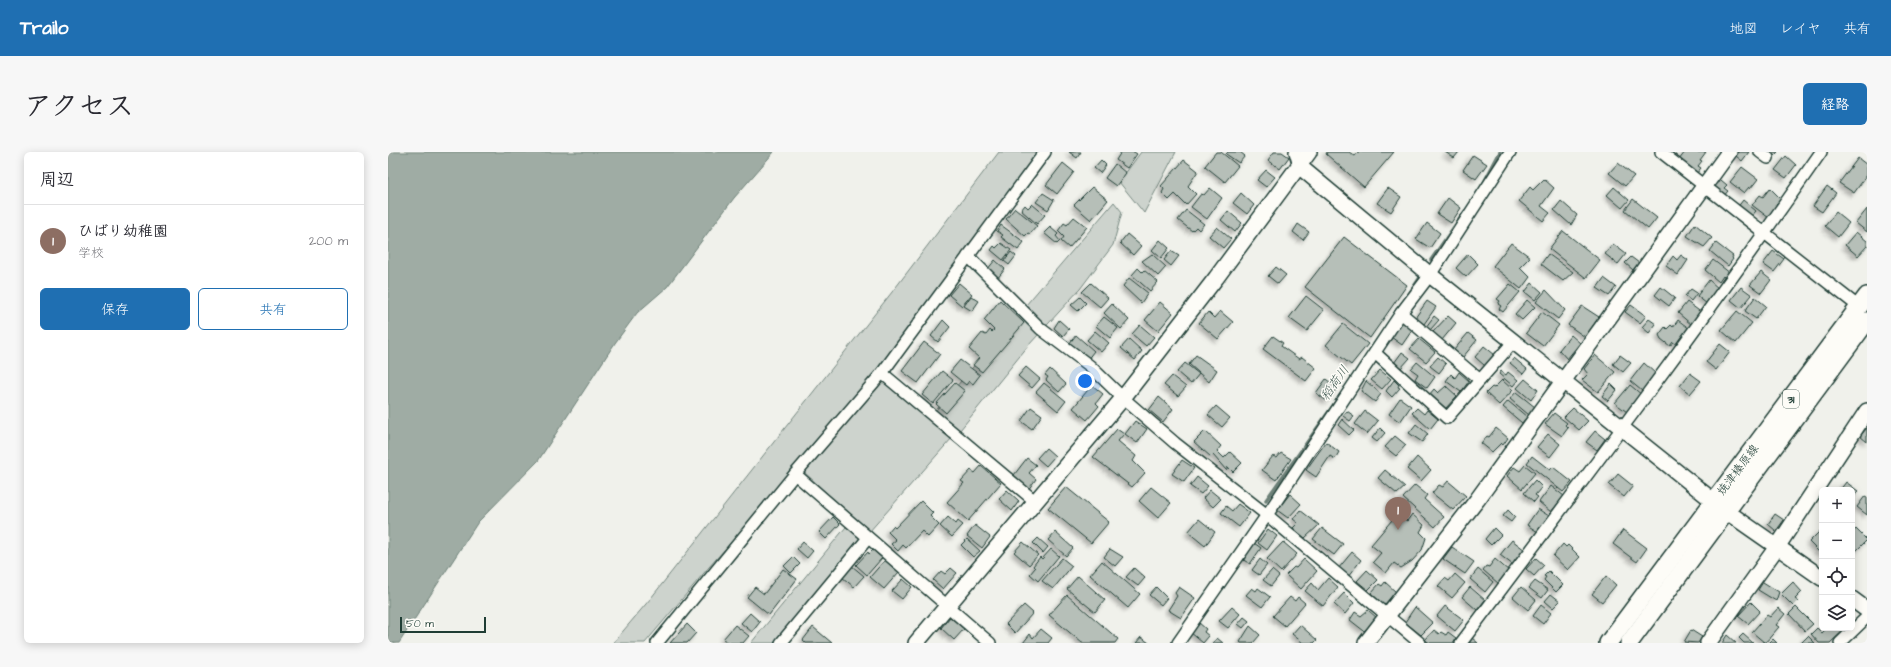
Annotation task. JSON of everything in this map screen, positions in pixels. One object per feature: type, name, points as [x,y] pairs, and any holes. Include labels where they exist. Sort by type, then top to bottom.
[{"type":"main road","name":"焼津榛原線","points":[[1629,643],[1720,506],[1864,308]]},
{"type":"main road","name":"焼津榛原線","points":[[1608,643],[1720,506]]},
{"type":"street","points":[[657,643],[795,474],[882,373],[1046,152]]},
{"type":"street","points":[[916,643],[1123,398],[1216,278],[1297,159],[1309,152]]},
{"type":"street","points":[[1178,643],[1267,515],[1401,314],[1430,275],[1510,152]]},
{"type":"street","points":[[1661,152],[1864,308]]},
{"type":"street","points":[[1366,643],[1386,615],[1477,500],[1729,152]]},
{"type":"street","points":[[1461,643],[1624,428],[1765,233],[1821,152]]},
{"type":"street","points":[[1297,159],[1430,275],[1720,506],[1819,576]]},
{"type":"street","points":[[968,256],[1041,330],[1090,366],[1123,398],[1176,443],[1267,515],[1420,643]]},
{"type":"street","points":[[1401,314],[1480,380]]},
{"type":"street","points":[[1375,353],[1447,418],[1514,341]]},
{"type":"street","points":[[882,373],[1036,502]]},
{"type":"street","points":[[1708,643],[1777,547],[1867,411]]},
{"type":"street","points":[[795,474],[990,643]]},
{"type":"street","points":[[781,643],[868,538]]},
{"type":"street","points":[[1855,601],[1867,610]]},
{"type":"street","points":[[1840,643],[1867,617]]},
{"type":"shaded area","points":[[388,152],[774,152],[734,198],[667,287],[637,313],[615,343],[538,461],[478,522],[399,643],[388,643]]},
{"type":"shaded area","points":[[999,152],[1042,152],[882,373],[709,567],[645,643],[613,643],[651,598],[896,287]]},
{"type":"shaded area","points":[[1141,152],[1176,152],[1144,213],[1119,182]]},
{"type":"shaded area","points":[[1114,202],[1122,212],[1113,245],[1080,289],[1028,346],[956,435],[932,415]]},
{"type":"shaded area","points":[[883,381],[952,438],[869,532],[804,472]]},
{"type":"shaded area","points":[[850,522],[868,538],[782,643],[751,643]]},
{"type":"building","points":[[1069,152],[1081,152],[1077,158]]},
{"type":"building","points":[[1121,152],[1134,152],[1137,154],[1127,168],[1116,160]]},
{"type":"building","points":[[1216,152],[1221,152],[1238,166],[1225,182],[1205,166]]},
{"type":"building","points":[[1228,152],[1240,152],[1245,156],[1239,163],[1226,154]]},
{"type":"building","points":[[1274,152],[1282,152],[1289,157],[1280,169],[1268,160]]},
{"type":"building","points":[[1327,152],[1349,152],[1355,156],[1358,152],[1394,152],[1364,187],[1326,154]]},
{"type":"building","points":[[1445,152],[1459,152],[1454,158]]},
{"type":"building","points":[[1685,152],[1706,152],[1700,160],[1702,161],[1698,166],[1701,168],[1697,173],[1679,160]]},
{"type":"building","points":[[1739,152],[1749,152],[1742,161],[1736,156]]},
{"type":"building","points":[[1769,152],[1778,152],[1774,156]]},
{"type":"building","points":[[1473,155],[1487,164],[1476,179],[1463,170]]},
{"type":"building","points":[[1786,156],[1796,165],[1786,178],[1775,170]]},
{"type":"building","points":[[1858,158],[1867,165],[1867,175],[1854,193],[1839,183]]},
{"type":"building","points":[[1101,160],[1106,165],[1100,173],[1094,168]]},
{"type":"building","points":[[1184,160],[1198,171],[1188,186],[1196,194],[1186,205],[1175,194],[1169,200],[1162,193],[1164,189],[1161,186]]},
{"type":"building","points":[[1063,163],[1074,172],[1057,194],[1046,185]]},
{"type":"building","points":[[1618,163],[1634,176],[1625,186],[1609,173]]},
{"type":"building","points":[[1115,164],[1126,173],[1116,186],[1105,178]]},
{"type":"building","points":[[1742,167],[1758,179],[1750,189],[1749,187],[1744,193],[1730,182]]},
{"type":"building","points":[[1266,170],[1275,177],[1266,187],[1257,180]]},
{"type":"building","points":[[1544,179],[1554,188],[1541,206],[1550,213],[1543,221],[1519,201],[1530,187],[1533,190]]},
{"type":"building","points":[[1721,180],[1727,185],[1724,188],[1728,191],[1723,197],[1713,189]]},
{"type":"building","points":[[1827,186],[1836,193],[1822,212],[1813,206]]},
{"type":"building","points":[[1092,187],[1108,200],[1091,220],[1074,205]]},
{"type":"building","points":[[1614,187],[1629,200],[1622,208],[1607,195]]},
{"type":"building","points":[[1210,188],[1222,198],[1207,219],[1191,207],[1201,194],[1204,195]]},
{"type":"building","points":[[1388,188],[1401,197],[1391,212],[1377,203]]},
{"type":"building","points":[[1770,188],[1781,199],[1776,204],[1778,207],[1769,218],[1752,205],[1760,195],[1763,197]]},
{"type":"building","points":[[1043,193],[1054,200],[1048,210],[1036,202]]},
{"type":"building","points":[[1241,193],[1254,205],[1247,214],[1233,203]]},
{"type":"building","points":[[1448,198],[1461,208],[1451,223],[1437,214]]},
{"type":"building","points":[[1633,199],[1657,218],[1648,229],[1625,210]]},
{"type":"building","points":[[1743,200],[1756,211],[1750,218],[1737,208]]},
{"type":"building","points":[[1561,201],[1577,215],[1571,225],[1554,210]]},
{"type":"building","points":[[1032,204],[1045,215],[1037,224],[1021,210],[1025,205],[1028,208]]},
{"type":"building","points":[[1015,208],[1037,226],[1030,234],[1028,233],[1025,236],[1006,219]]},
{"type":"building","points":[[1867,209],[1867,232],[1856,223]]},
{"type":"building","points":[[1186,210],[1204,224],[1199,230],[1196,227],[1192,231],[1178,220]]},
{"type":"building","points":[[1228,211],[1242,223],[1235,232],[1221,220]]},
{"type":"building","points":[[1836,212],[1849,223],[1838,237],[1825,226]]},
{"type":"building","points":[[1074,217],[1087,227],[1069,248],[1061,241],[1064,237],[1058,231],[1064,223],[1067,225]]},
{"type":"building","points":[[1427,223],[1440,233],[1430,248],[1416,239]]},
{"type":"building","points":[[1298,224],[1309,232],[1303,240],[1293,232]]},
{"type":"building","points":[[1695,224],[1712,238],[1704,247],[1687,236]]},
{"type":"building","points":[[1001,225],[1024,242],[1018,250],[1001,237],[1003,235],[997,231]]},
{"type":"building","points":[[1050,227],[1058,234],[1056,236],[1060,241],[1057,244],[1044,233]]},
{"type":"building","points":[[1217,227],[1231,239],[1223,248],[1209,236]]},
{"type":"building","points":[[1563,231],[1600,260],[1586,278],[1549,249]]},
{"type":"building","points":[[1856,232],[1867,241],[1867,246],[1858,256],[1845,245]]},
{"type":"building","points":[[1127,234],[1141,246],[1133,255],[1120,243]]},
{"type":"building","points":[[1344,237],[1407,285],[1370,338],[1305,287]]},
{"type":"building","points":[[1160,240],[1169,248],[1161,258],[1152,250]]},
{"type":"building","points":[[1001,243],[1011,250],[1003,260],[991,250],[994,246],[996,248]]},
{"type":"building","points":[[1511,243],[1530,257],[1520,267],[1530,277],[1521,289],[1493,266]]},
{"type":"building","points":[[1716,243],[1733,256],[1733,259],[1728,266],[1710,251]]},
{"type":"building","points":[[1613,244],[1626,254],[1618,264],[1605,254]]},
{"type":"building","points":[[1171,251],[1179,256],[1171,266],[1164,260]]},
{"type":"building","points":[[1773,251],[1784,259],[1774,272],[1763,264]]},
{"type":"building","points":[[1011,252],[1016,256],[1009,265],[1004,261]]},
{"type":"building","points":[[1152,254],[1166,267],[1158,276],[1142,261]]},
{"type":"building","points":[[1468,254],[1478,264],[1466,277],[1456,268]]},
{"type":"building","points":[[1548,254],[1573,272],[1563,281],[1541,264]]},
{"type":"building","points":[[1681,255],[1688,260],[1678,275],[1666,266],[1673,256],[1677,260]]},
{"type":"building","points":[[1631,257],[1639,263],[1633,270],[1625,263]]},
{"type":"building","points":[[995,260],[1005,269],[997,279],[987,270]]},
{"type":"building","points":[[1713,260],[1730,273],[1726,279],[1723,276],[1719,282],[1705,270]]},
{"type":"building","points":[[1276,267],[1286,275],[1278,284],[1268,276]]},
{"type":"building","points":[[1138,268],[1142,272],[1144,270],[1158,282],[1150,291],[1132,275]]},
{"type":"building","points":[[1761,272],[1771,280],[1761,293],[1750,285]]},
{"type":"building","points":[[1129,278],[1148,293],[1141,303],[1123,286]]},
{"type":"building","points":[[1604,278],[1616,287],[1609,296],[1597,288]]},
{"type":"building","points":[[1709,280],[1719,289],[1707,304],[1697,296]]},
{"type":"building","points":[[959,283],[972,294],[962,306],[949,295]]},
{"type":"building","points":[[1091,283],[1108,298],[1100,307],[1082,292]]},
{"type":"building","points":[[1532,283],[1542,292],[1535,300],[1525,292]]},
{"type":"building","points":[[1510,284],[1520,292],[1503,312],[1499,309],[1501,306],[1498,304],[1500,301],[1497,299]]},
{"type":"building","points":[[1661,287],[1675,298],[1669,306],[1655,295]]},
{"type":"building","points":[[1741,287],[1752,295],[1741,308],[1731,300]]},
{"type":"building","points":[[1691,289],[1697,293],[1691,301],[1685,296]]},
{"type":"building","points":[[1546,290],[1565,310],[1558,319],[1536,302]]},
{"type":"building","points":[[971,296],[979,301],[972,311],[964,306]]},
{"type":"building","points":[[1306,296],[1324,310],[1307,331],[1289,318]]},
{"type":"building","points":[[1080,297],[1086,303],[1078,311],[1071,305]]},
{"type":"building","points":[[1755,297],[1766,306],[1756,319],[1745,311]]},
{"type":"building","points":[[1000,300],[1024,323],[982,372],[973,365],[979,358],[969,349],[982,333],[986,335],[990,330],[992,332],[994,330],[984,320]]},
{"type":"building","points":[[1527,300],[1535,307],[1522,320],[1515,314]]},
{"type":"building","points":[[1427,301],[1436,307],[1424,324],[1415,318]]},
{"type":"building","points":[[1160,302],[1173,313],[1158,331],[1145,320]]},
{"type":"building","points":[[1687,302],[1702,313],[1692,325],[1678,313]]},
{"type":"building","points":[[1112,304],[1129,320],[1121,329],[1104,313]]},
{"type":"building","points":[[1631,305],[1646,316],[1640,323],[1625,312]]},
{"type":"building","points":[[1582,306],[1599,317],[1585,337],[1568,325]]},
{"type":"building","points":[[1220,311],[1233,322],[1218,339],[1199,323],[1208,312],[1214,318]]},
{"type":"building","points":[[1737,311],[1752,323],[1736,343],[1721,330]]},
{"type":"building","points":[[1542,312],[1559,325],[1543,346],[1526,333]]},
{"type":"building","points":[[1434,316],[1439,320],[1430,330],[1426,327]]},
{"type":"building","points":[[1448,316],[1456,323],[1442,340],[1432,333]]},
{"type":"building","points":[[1104,317],[1118,328],[1110,338],[1096,326]]},
{"type":"building","points":[[1649,319],[1656,324],[1649,333],[1642,327]]},
{"type":"building","points":[[943,320],[950,327],[938,342],[931,336]]},
{"type":"building","points":[[1059,320],[1069,329],[1063,336],[1054,328]]},
{"type":"building","points":[[1678,320],[1690,329],[1677,345],[1673,342],[1670,346],[1661,339],[1659,335],[1665,327],[1667,329],[1671,325],[1673,327]]},
{"type":"building","points":[[1401,321],[1413,329],[1402,345],[1391,337]]},
{"type":"building","points":[[1343,324],[1368,344],[1351,365],[1326,345]]},
{"type":"building","points":[[1140,325],[1154,337],[1146,346],[1132,334]]},
{"type":"building","points":[[1095,331],[1109,343],[1101,352],[1087,340]]},
{"type":"building","points":[[1468,333],[1477,340],[1463,357],[1454,350]]},
{"type":"building","points":[[1076,335],[1094,351],[1087,360],[1069,344]]},
{"type":"building","points":[[1571,335],[1580,343],[1567,359],[1559,350]]},
{"type":"building","points":[[1273,336],[1283,343],[1281,346],[1299,359],[1302,357],[1316,368],[1306,381],[1263,349]]},
{"type":"building","points":[[1129,339],[1142,351],[1135,360],[1121,348]]},
{"type":"building","points":[[1419,339],[1435,352],[1426,362],[1410,349]]},
{"type":"building","points":[[924,342],[940,354],[918,383],[902,371]]},
{"type":"building","points":[[1720,344],[1730,352],[1716,370],[1706,362]]},
{"type":"building","points":[[1484,346],[1495,355],[1485,366],[1475,357]]},
{"type":"building","points":[[1402,352],[1410,358],[1401,368],[1394,363]]},
{"type":"building","points":[[1196,355],[1217,370],[1209,382],[1189,364]]},
{"type":"building","points":[[1595,355],[1615,372],[1598,392],[1582,380],[1588,374],[1584,369]]},
{"type":"building","points":[[1620,355],[1631,363],[1623,372],[1613,364]]},
{"type":"building","points":[[1438,357],[1446,364],[1439,373],[1430,366]]},
{"type":"building","points":[[1514,358],[1527,369],[1523,374],[1510,363]]},
{"type":"building","points":[[960,360],[980,375],[973,384],[969,381],[966,385],[950,372]]},
{"type":"building","points":[[1417,362],[1435,377],[1427,388],[1415,379],[1418,374],[1411,369]]},
{"type":"building","points":[[1185,363],[1199,374],[1191,384],[1177,372]]},
{"type":"building","points":[[1644,363],[1656,374],[1642,391],[1630,381]]},
{"type":"building","points":[[1026,367],[1040,379],[1032,388],[1018,376]]},
{"type":"building","points":[[1050,369],[1066,384],[1059,392],[1046,380],[1048,377],[1045,375]]},
{"type":"building","points":[[1380,370],[1391,379],[1382,389],[1371,380]]},
{"type":"building","points":[[942,371],[953,380],[933,404],[922,395]]},
{"type":"building","points":[[1501,371],[1506,375],[1508,372],[1518,380],[1513,386],[1499,374]]},
{"type":"building","points":[[1459,372],[1469,381],[1461,392],[1446,381],[1451,374],[1455,378]]},
{"type":"building","points":[[1690,373],[1701,381],[1690,394],[1680,386]]},
{"type":"building","points":[[1172,376],[1186,387],[1178,396],[1164,385]]},
{"type":"building","points":[[1326,379],[1337,388],[1327,401],[1316,393]]},
{"type":"building","points":[[1525,379],[1538,390],[1531,400],[1517,388]]},
{"type":"building","points":[[1394,380],[1400,388],[1392,397],[1386,391]]},
{"type":"building","points":[[1502,380],[1513,390],[1499,405],[1486,393]]},
{"type":"building","points":[[1366,381],[1381,394],[1375,402],[1361,391]]},
{"type":"building","points":[[955,383],[965,391],[946,413],[936,404]]},
{"type":"building","points":[[1044,383],[1066,401],[1058,411],[1036,392]]},
{"type":"building","points":[[1611,384],[1617,390],[1608,401],[1602,396]]},
{"type":"building","points":[[1092,385],[1103,394],[1096,403],[1099,406],[1087,420],[1073,408]]},
{"type":"building","points":[[1630,385],[1642,395],[1627,412],[1615,403]]},
{"type":"building","points":[[1446,386],[1457,396],[1445,409],[1429,395],[1434,389],[1438,393]]},
{"type":"building","points":[[1516,392],[1535,407],[1529,415],[1510,399]]},
{"type":"building","points":[[1159,397],[1173,409],[1163,422],[1149,410]]},
{"type":"building","points":[[1400,398],[1411,406],[1400,422],[1389,414]]},
{"type":"building","points":[[1508,401],[1527,417],[1522,423],[1503,407]]},
{"type":"building","points":[[1216,406],[1230,418],[1222,427],[1208,415]]},
{"type":"building","points":[[1031,407],[1042,415],[1032,429],[1021,421]]},
{"type":"building","points":[[1417,408],[1424,414],[1427,410],[1438,419],[1430,429],[1412,413]]},
{"type":"building","points":[[1573,408],[1588,421],[1579,430],[1564,417]]},
{"type":"building","points":[[1347,411],[1354,416],[1350,421],[1343,416]]},
{"type":"building","points":[[1365,411],[1378,421],[1367,434],[1355,424]]},
{"type":"building","points":[[1554,413],[1567,423],[1565,425],[1568,428],[1562,436],[1545,424]]},
{"type":"building","points":[[1342,419],[1354,430],[1349,435],[1338,425]]},
{"type":"building","points":[[1135,421],[1147,429],[1137,443],[1125,434]]},
{"type":"building","points":[[1416,424],[1428,434],[1422,442],[1409,433]]},
{"type":"building","points":[[1380,428],[1385,433],[1377,442],[1372,438]]},
{"type":"building","points":[[1496,428],[1508,438],[1503,445],[1501,443],[1492,452],[1481,443],[1487,436],[1489,437]]},
{"type":"building","points":[[1867,428],[1867,442],[1860,436]]},
{"type":"building","points":[[1117,429],[1124,434],[1118,441],[1136,456],[1133,461],[1145,473],[1132,487],[1093,457]]},
{"type":"building","points":[[1205,431],[1221,446],[1217,451],[1224,458],[1230,452],[1242,463],[1233,472],[1228,467],[1226,470],[1213,455],[1211,457],[1194,442]]},
{"type":"building","points":[[1595,431],[1605,439],[1597,450],[1586,442]]},
{"type":"building","points":[[1548,434],[1560,444],[1550,457],[1537,447]]},
{"type":"building","points":[[1395,436],[1406,445],[1396,456],[1385,447]]},
{"type":"building","points":[[1326,442],[1339,452],[1335,459],[1330,456],[1316,477],[1306,470]]},
{"type":"building","points":[[1046,448],[1055,456],[1046,466],[1037,458]]},
{"type":"building","points":[[1281,453],[1291,459],[1276,480],[1262,470],[1273,456],[1277,458]]},
{"type":"building","points":[[1532,456],[1550,470],[1553,467],[1572,482],[1563,492],[1527,463]]},
{"type":"building","points":[[1417,457],[1431,470],[1421,481],[1407,469]]},
{"type":"building","points":[[1027,458],[1036,465],[1029,473],[1036,479],[1028,490],[1014,475]]},
{"type":"building","points":[[1182,460],[1194,468],[1184,482],[1172,474]]},
{"type":"building","points":[[1525,465],[1535,473],[1522,489],[1507,476],[1514,467],[1520,471]]},
{"type":"building","points":[[981,466],[1001,483],[968,521],[947,502],[964,483],[961,481],[971,470],[975,473]]},
{"type":"building","points":[[1385,470],[1405,487],[1397,494],[1378,478]]},
{"type":"building","points":[[1618,474],[1633,486],[1624,497],[1609,485]]},
{"type":"building","points":[[1197,477],[1208,486],[1201,494],[1190,486]]},
{"type":"building","points":[[1535,480],[1542,487],[1535,495],[1538,497],[1534,502],[1524,493]]},
{"type":"building","points":[[1448,481],[1466,496],[1453,510],[1432,493],[1439,485],[1443,487]]},
{"type":"building","points":[[1846,482],[1853,487],[1842,487]]},
{"type":"building","points":[[1415,485],[1427,495],[1424,499],[1444,517],[1435,527],[1403,498]]},
{"type":"building","points":[[1551,486],[1564,496],[1551,512],[1539,502]]},
{"type":"building","points":[[1066,487],[1109,522],[1091,543],[1048,508]]},
{"type":"building","points":[[1151,487],[1171,503],[1158,518],[1139,501]]},
{"type":"building","points":[[1007,490],[1019,501],[1012,511],[999,499]]},
{"type":"building","points":[[1210,490],[1221,499],[1213,507],[1203,498]]},
{"type":"building","points":[[1290,494],[1301,504],[1288,518],[1277,510]]},
{"type":"building","points":[[1865,496],[1867,497],[1867,515],[1857,507]]},
{"type":"building","points":[[921,501],[933,513],[930,516],[939,525],[928,537],[922,531],[906,548],[903,545],[898,551],[891,544],[896,540],[888,532],[893,526],[895,528]]},
{"type":"building","points":[[1238,504],[1250,513],[1239,527],[1221,513],[1226,506],[1232,511]]},
{"type":"building","points":[[1538,509],[1549,516],[1538,532],[1527,525]]},
{"type":"building","points":[[1300,510],[1319,525],[1305,538],[1293,528],[1298,523],[1293,519]]},
{"type":"building","points":[[1508,510],[1515,517],[1511,522],[1503,516]]},
{"type":"building","points":[[1397,514],[1407,521],[1412,514],[1424,525],[1420,532],[1426,538],[1422,550],[1412,561],[1401,568],[1394,563],[1386,573],[1373,562],[1381,553],[1371,545]]},
{"type":"building","points":[[1775,514],[1784,520],[1776,531],[1768,524]]},
{"type":"building","points":[[833,517],[840,524],[826,539],[819,532]]},
{"type":"building","points":[[948,517],[956,524],[958,521],[963,525],[952,537],[940,526]]},
{"type":"building","points":[[1199,519],[1215,532],[1205,546],[1188,532]]},
{"type":"building","points":[[975,525],[990,537],[982,548],[967,536]]},
{"type":"building","points":[[1322,528],[1343,544],[1334,555],[1313,539]]},
{"type":"building","points":[[1494,528],[1501,535],[1491,545],[1485,539]]},
{"type":"building","points":[[1268,529],[1277,536],[1267,550],[1258,543]]},
{"type":"building","points":[[1856,529],[1867,540],[1855,552]]},
{"type":"building","points":[[1623,530],[1647,548],[1637,562],[1613,544]]},
{"type":"building","points":[[1055,532],[1073,548],[1066,556],[1048,540]]},
{"type":"building","points":[[1819,532],[1819,552],[1809,542]]},
{"type":"building","points":[[1038,538],[1048,547],[1043,553],[1033,543]]},
{"type":"building","points":[[967,539],[980,551],[973,557],[961,545]]},
{"type":"building","points":[[1512,540],[1525,550],[1513,565],[1500,555]]},
{"type":"building","points":[[803,542],[813,551],[807,558],[797,549]]},
{"type":"building","points":[[1023,542],[1038,555],[1029,565],[1014,552]]},
{"type":"building","points":[[1283,542],[1297,554],[1281,572],[1267,559]]},
{"type":"building","points":[[1254,543],[1261,548],[1250,564],[1242,559]]},
{"type":"building","points":[[1563,544],[1566,547],[1568,545],[1580,557],[1568,570],[1553,556]]},
{"type":"building","points":[[1452,547],[1474,562],[1465,574],[1443,559]]},
{"type":"building","points":[[1051,549],[1059,556],[1038,581],[1030,574],[1035,568],[1033,566],[1040,557],[1042,559]]},
{"type":"building","points":[[1110,549],[1123,557],[1115,566],[1104,557]]},
{"type":"building","points":[[873,550],[882,558],[867,575],[856,565],[868,552],[869,554]]},
{"type":"building","points":[[1352,552],[1361,560],[1348,577],[1338,569]]},
{"type":"building","points":[[793,557],[800,564],[791,573],[784,566]]},
{"type":"building","points":[[1062,558],[1072,566],[1053,589],[1042,581]]},
{"type":"building","points":[[1536,558],[1544,565],[1534,576],[1526,569]]},
{"type":"building","points":[[1260,559],[1267,565],[1259,575],[1252,570]]},
{"type":"building","points":[[1304,559],[1317,571],[1301,589],[1286,575],[1294,567],[1296,568]]},
{"type":"building","points":[[1495,559],[1509,571],[1499,584],[1483,570],[1486,566],[1489,567]]},
{"type":"building","points":[[885,560],[899,572],[884,589],[870,577]]},
{"type":"building","points":[[1102,561],[1140,594],[1128,608],[1090,575]]},
{"type":"building","points":[[852,566],[864,576],[854,587],[842,577]]},
{"type":"building","points":[[951,568],[957,573],[943,589],[933,580],[941,571],[945,574]]},
{"type":"building","points":[[1134,568],[1145,578],[1138,586],[1126,577]]},
{"type":"building","points":[[783,569],[797,579],[769,615],[747,597],[755,587],[764,594]]},
{"type":"building","points":[[1478,569],[1493,582],[1485,592],[1470,579]]},
{"type":"building","points":[[1272,570],[1279,576],[1271,586],[1263,580]]},
{"type":"building","points":[[1367,570],[1378,580],[1368,590],[1357,581]]},
{"type":"building","points":[[1549,571],[1563,585],[1556,592],[1544,580],[1546,577],[1544,576]]},
{"type":"building","points":[[1455,574],[1465,583],[1452,598],[1438,586],[1445,578],[1449,581]]},
{"type":"building","points":[[1078,576],[1105,600],[1095,612],[1067,589]]},
{"type":"building","points":[[1606,576],[1616,585],[1602,602],[1592,594]]},
{"type":"building","points":[[1328,578],[1338,587],[1323,606],[1305,591],[1312,583],[1318,590]]},
{"type":"building","points":[[903,579],[912,587],[902,599],[892,591]]},
{"type":"building","points":[[1535,581],[1548,590],[1542,598],[1529,588]]},
{"type":"building","points":[[1385,582],[1396,592],[1384,605],[1371,593],[1379,584],[1382,586]]},
{"type":"building","points":[[1763,582],[1779,592],[1776,601],[1758,590]]},
{"type":"building","points":[[1793,582],[1802,592],[1795,599],[1798,601],[1793,606],[1781,594]]},
{"type":"building","points":[[1156,587],[1167,598],[1161,605],[1149,595]]},
{"type":"building","points":[[1179,587],[1195,598],[1181,618],[1168,610],[1177,596],[1175,593]]},
{"type":"building","points":[[1470,587],[1485,600],[1477,610],[1462,597]]},
{"type":"building","points":[[1521,587],[1536,600],[1528,610],[1513,597]]},
{"type":"building","points":[[1252,588],[1256,591],[1258,588],[1270,597],[1262,607],[1246,595]]},
{"type":"building","points":[[1344,593],[1354,603],[1345,614],[1334,604]]},
{"type":"building","points":[[1551,594],[1560,601],[1553,608],[1545,601]]},
{"type":"building","points":[[1067,595],[1118,639],[1115,643],[1082,643],[1049,615]]},
{"type":"building","points":[[1290,597],[1295,601],[1298,597],[1305,603],[1285,626],[1273,616]]},
{"type":"building","points":[[1751,602],[1760,611],[1748,624],[1738,616]]},
{"type":"building","points":[[1024,605],[1033,613],[1015,633],[1006,624]]},
{"type":"building","points":[[1541,605],[1551,613],[1543,624],[1533,616]]},
{"type":"building","points":[[1445,606],[1464,620],[1455,631],[1437,616]]},
{"type":"building","points":[[1232,607],[1240,614],[1228,628],[1219,621]]},
{"type":"building","points":[[1415,607],[1433,623],[1421,635],[1405,622]]},
{"type":"building","points":[[1796,607],[1813,624],[1805,631],[1789,614]]},
{"type":"building","points":[[1778,608],[1785,614],[1776,625],[1779,627],[1765,643],[1752,632],[1767,615],[1770,617]]},
{"type":"building","points":[[1368,610],[1377,618],[1364,631],[1350,620],[1355,612],[1361,616]]},
{"type":"building","points":[[750,613],[760,622],[752,632],[741,623]]},
{"type":"building","points":[[950,617],[964,629],[954,640],[941,628]]},
{"type":"building","points":[[1244,617],[1249,621],[1243,628],[1238,624]]},
{"type":"building","points":[[1198,622],[1206,629],[1204,632],[1209,636],[1203,643],[1190,632]]},
{"type":"building","points":[[687,624],[696,633],[687,643],[670,643]]},
{"type":"building","points":[[735,625],[749,636],[743,643],[729,643],[723,639]]},
{"type":"building","points":[[1300,625],[1317,640],[1314,643],[1303,643],[1292,634]]},
{"type":"building","points":[[1250,626],[1260,635],[1253,643],[1241,643],[1240,642]]},
{"type":"building","points":[[813,627],[832,643],[806,643],[803,640]]},
{"type":"building","points":[[1817,628],[1822,633],[1824,631],[1843,631],[1830,643],[1819,643],[1811,634]]},
{"type":"building","points":[[1041,629],[1052,638],[1048,643],[1023,643],[1030,634],[1033,638]]},
{"type":"building","points":[[1434,630],[1439,634],[1441,632],[1446,635],[1448,632],[1456,638],[1453,643],[1430,643],[1425,640]]},
{"type":"building","points":[[1691,630],[1702,637],[1698,643],[1684,642]]},
{"type":"building","points":[[1743,634],[1753,643],[1744,643],[1739,638]]},
{"type":"building","points":[[1727,635],[1736,643],[1722,643]]},
{"type":"building","points":[[1808,636],[1815,643],[1801,643]]},
{"type":"building","points":[[1141,637],[1149,643],[1136,643]]},
{"type":"building","points":[[1217,638],[1223,643],[1213,643]]},
{"type":"building","points":[[1472,638],[1478,643],[1468,643]]},
{"type":"building","points":[[1773,639],[1777,643],[1769,643]]},
{"type":"waterway","name":"稻荷川","points":[[1482,186],[1500,152]]},
{"type":"waterway","name":"稻荷川","points":[[1431,260],[1465,211]]},
{"type":"waterway","name":"稻荷川","points":[[1409,294],[1421,276]]},
{"type":"waterway","name":"稻荷川","points":[[1266,500],[1337,400]]},
{"type":"place","name":"ひばり幼稚園","points":[[1398,530]]}]
